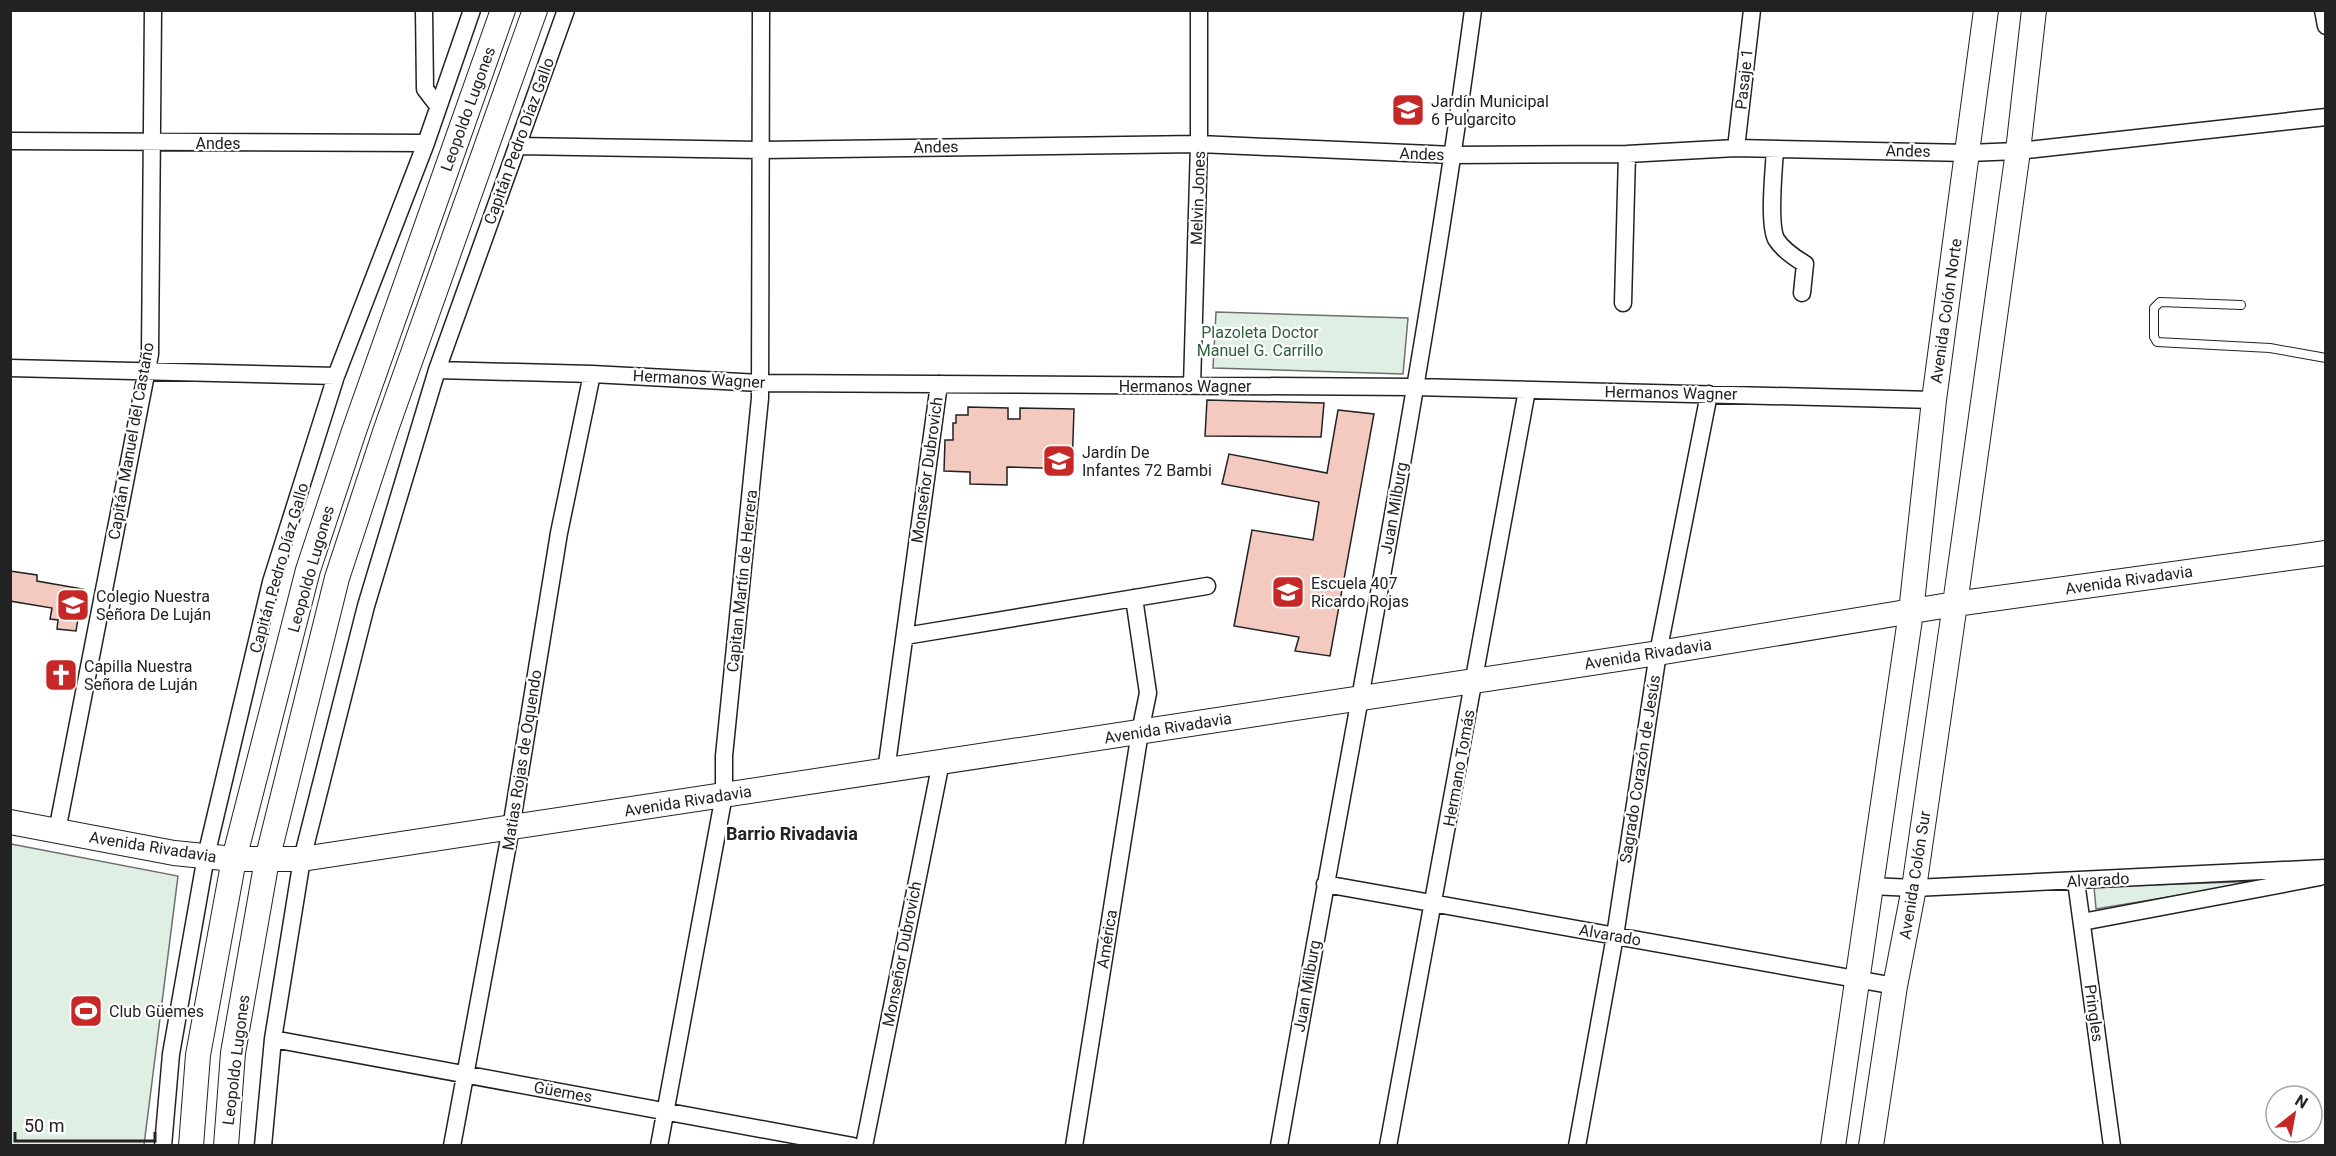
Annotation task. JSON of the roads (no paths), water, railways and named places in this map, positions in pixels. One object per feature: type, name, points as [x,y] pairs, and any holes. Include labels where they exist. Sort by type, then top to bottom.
[{"type":"main road","name":"Leopoldo Lugones","points":[[191,1146],[198,1055],[234,859],[308,570],[354,431],[503,10]]},
{"type":"main road","name":"Leopoldo Lugones","points":[[226,1146],[233,1053],[267,860],[337,578],[386,429],[535,10]]},
{"type":"main road","name":"Avenida Colón Norte","points":[[1911,612],[1934,400],[1986,10]]},
{"type":"main road","points":[[1955,604],[2018,151],[2034,10]]},
{"type":"main road","name":"Avenida Rivadavia","points":[[10,822],[174,853],[234,859],[302,859],[1658,653],[1955,604],[2325,553]]},
{"type":"main road","name":"Avenida Colón Sur","points":[[1871,1146],[1895,986],[1914,888],[1955,604]]},
{"type":"main road","points":[[1833,1146],[1911,612]]},
{"type":"street","name":"Capitán Manuel del Castaño","points":[[57,831],[150,354],[150,143],[153,10]]},
{"type":"street","points":[[424,10],[425,89],[438,106]]},
{"type":"street","name":"Capitán Pedro Díaz Gallo","points":[[163,1146],[171,1054],[206,856],[271,582],[336,376],[426,143],[472,10]]},
{"type":"street","name":"Capitán Pedro Díaz Gallo","points":[[263,1146],[273,1039],[302,859],[366,606],[437,370],[566,10]]},
{"type":"street","name":"Capitan Martín de Herrera","points":[[659,1146],[724,795],[724,756],[760,383],[761,10]]},
{"type":"street","name":"Melvin Jones","points":[[1192,386],[1199,144],[1198,10]]},
{"type":"street","name":"Juan Milburg","points":[[1279,1146],[1325,884],[1362,698],[1454,155],[1473,10]]},
{"type":"street","name":"Pasaje 1","points":[[1736,148],[1752,10]]},
{"type":"street","points":[[2323,10],[2325,26]]},
{"type":"street","name":"Andes","points":[[517,146],[760,150],[1199,144],[1454,155],[1627,154],[1736,148],[1968,153],[2018,151],[2325,117]]},
{"type":"street","name":"Andes","points":[[10,141],[426,143]]},
{"type":"street","points":[[1775,149],[1772,223],[1777,240],[1794,257],[1805,264],[1802,293]]},
{"type":"street","points":[[1623,303],[1627,154]]},
{"type":"street","points":[[10,368],[336,376]]},
{"type":"street","name":"Hermanos Wagner","points":[[437,370],[592,374],[760,383],[1414,387],[1934,400]]},
{"type":"street","name":"Matias Rojas de Oquendo","points":[[453,1146],[511,828],[559,533],[592,374]]},
{"type":"street","name":"Monseñor Dubrovich","points":[[886,771],[939,384]]},
{"type":"street","name":"Hermano Tomás","points":[[1388,1146],[1527,390]]},
{"type":"street","name":"Sagrado Corazón de Jesús","points":[[1577,1146],[1615,936],[1658,653],[1709,394]]},
{"type":"street","points":[[904,636],[1207,586]]},
{"type":"street","points":[[1134,598],[1148,693],[1140,732]]},
{"type":"street","name":"América","points":[[1074,1146],[1140,732]]},
{"type":"street","name":"Monseñor Dubrovich","points":[[864,1146],[940,762]]},
{"type":"street","name":"Alvarado","points":[[1870,886],[1914,888],[2325,868]]},
{"type":"street","points":[[2082,922],[2325,875]]},
{"type":"street","name":"Pringles","points":[[2076,881],[2112,1146]]},
{"type":"street","name":"Alvarado","points":[[1325,884],[1895,986]]},
{"type":"street","name":"Güemes","points":[[273,1039],[853,1146]]},
{"type":"lane","points":[[2241,305],[2160,302],[2154,308],[2154,337],[2157,342],[2270,348],[2325,358]]},
{"type":"place","name":"Jardín Municipal 6 Pulgarcito","points":[[1408,110]]},
{"type":"place","name":"Jardín De Infantes 72 Bambi","points":[[1059,461]]},
{"type":"place","name":"Escuela 407 Ricardo Rojas","points":[[1288,592]]},
{"type":"place","name":"Colegio Nuestra Señora De Luján","points":[[73,605]]},
{"type":"place","name":"Capilla Nuestra Señora de Luján","points":[[61,675]]},
{"type":"place","name":"Club Güemes","points":[[86,1011]]},
{"type":"district","name":"Barrio Rivadavia","points":[[792,833]]},
{"type":"park label","name":"Plazoleta Doctor Manuel G. Carrillo","points":[[1260,341]]}]
